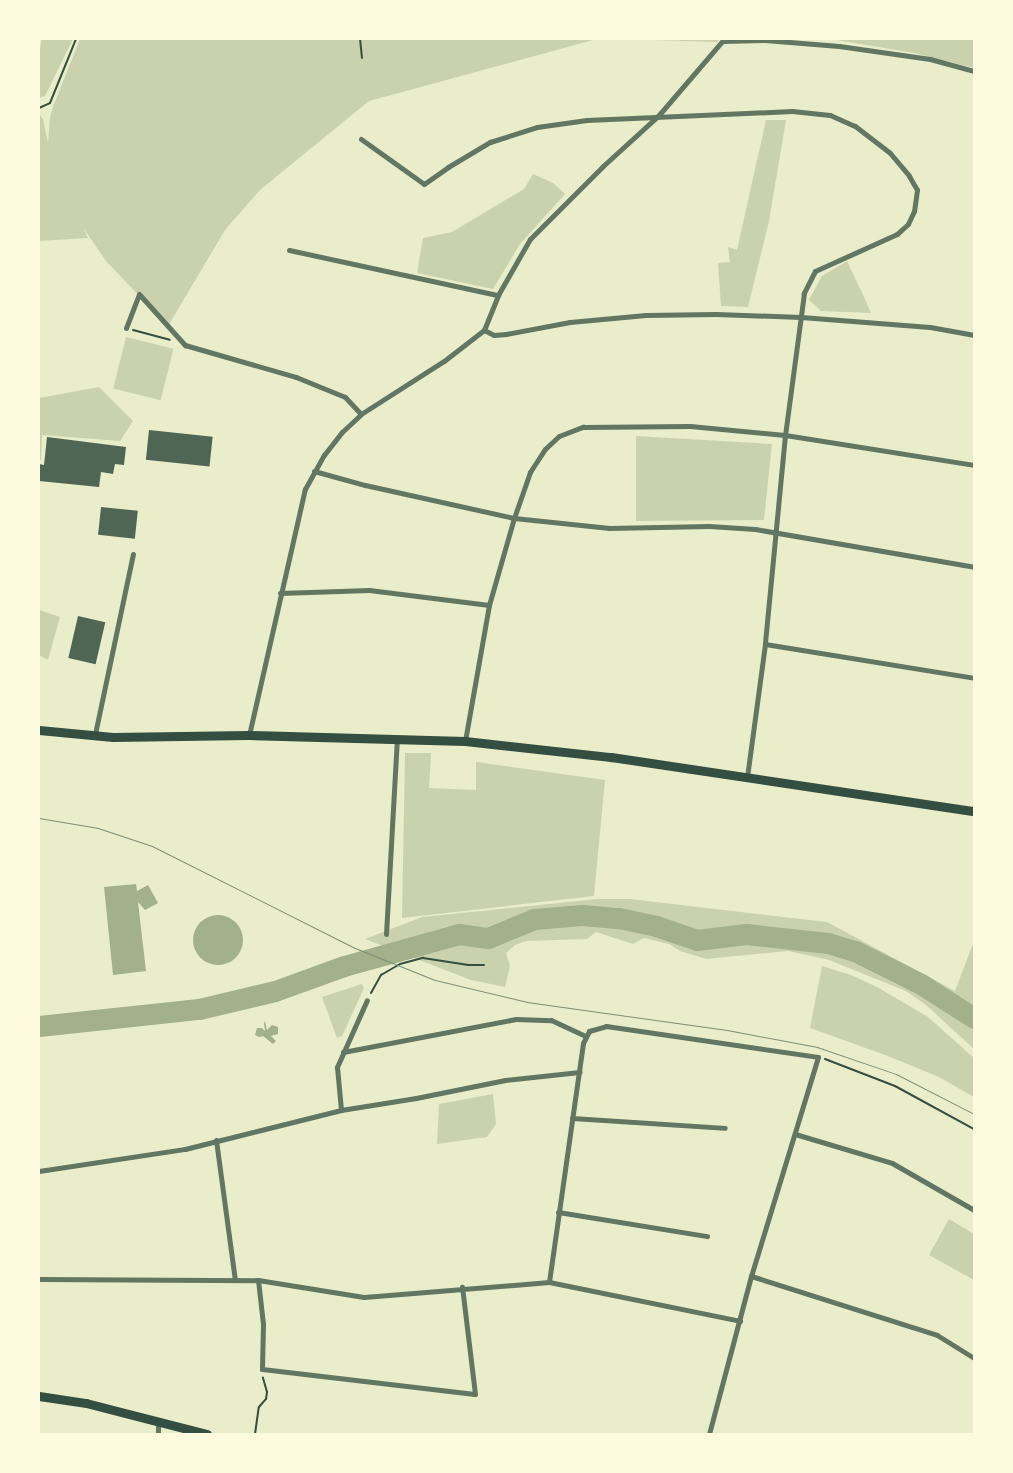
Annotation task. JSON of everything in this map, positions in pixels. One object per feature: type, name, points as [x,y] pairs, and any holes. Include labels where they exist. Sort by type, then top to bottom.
[{"type":"main road","points":[[39,730],[113,737],[249,735],[465,741],[611,757],[974,811]]},
{"type":"main road","points":[[39,1396],[86,1403],[207,1434]]},
{"type":"street","points":[[249,735],[305,489],[314,471],[342,432],[361,414],[444,361],[484,330],[498,295],[530,238],[603,166],[658,116],[724,40],[765,40],[839,46],[930,59],[974,71]]},
{"type":"street","points":[[361,139],[424,184],[490,142],[537,127],[587,120],[792,111],[830,115],[856,126],[890,153],[910,176],[916,190],[914,211],[908,224],[897,234],[815,271],[804,293],[774,533],[765,644],[747,777]]},
{"type":"street","points":[[289,250],[498,295]]},
{"type":"street","points":[[126,328],[139,294],[185,345],[296,377],[345,396],[361,414]]},
{"type":"street","points":[[484,330],[494,335],[570,322],[646,315],[716,314],[801,317],[930,327],[974,334]]},
{"type":"street","points":[[465,741],[489,605],[514,518],[530,472],[545,449],[559,436],[583,428],[648,425],[690,426],[785,435],[974,465]]},
{"type":"street","points":[[314,471],[366,485],[514,518],[609,528],[709,526],[755,529],[974,567]]},
{"type":"street","points":[[95,734],[133,554]]},
{"type":"street","points":[[280,594],[369,590],[489,605]]},
{"type":"street","points":[[765,644],[974,678]]},
{"type":"street","points":[[386,934],[397,739]]},
{"type":"street","points":[[341,1110],[337,1066],[367,1000]]},
{"type":"street","points":[[343,1052],[516,1019],[551,1020],[586,1036]]},
{"type":"street","points":[[549,1282],[583,1043],[589,1031],[606,1026],[818,1058],[752,1276],[709,1434]]},
{"type":"street","points":[[39,1171],[185,1148],[341,1110],[416,1098],[505,1080],[580,1072]]},
{"type":"street","points":[[572,1118],[725,1128]]},
{"type":"street","points":[[796,1134],[892,1163],[974,1210]]},
{"type":"street","points":[[216,1140],[235,1280]]},
{"type":"street","points":[[558,1212],[706,1236]]},
{"type":"street","points":[[752,1276],[937,1335],[974,1358]]},
{"type":"street","points":[[39,1279],[258,1280],[364,1297],[462,1287],[549,1282],[740,1321]]},
{"type":"street","points":[[258,1280],[263,1324],[262,1369],[475,1394],[462,1287]]},
{"type":"street","points":[[158,1421],[158,1434]]},
{"type":"path","points":[[39,108],[50,103],[76,39]]},
{"type":"path","points":[[360,39],[362,58]]},
{"type":"path","points":[[126,328],[185,345]]},
{"type":"path","points":[[367,1000],[381,975],[400,964],[423,958],[468,966],[484,965]]},
{"type":"path","points":[[818,1058],[840,1064],[895,1086],[974,1128]]},
{"type":"path","points":[[254,1434],[259,1407],[266,1399],[267,1392],[263,1381],[262,1369]]},
{"type":"shaded area","points":[[42,39],[73,39],[45,96],[39,98],[39,53]]},
{"type":"shaded area","points":[[80,39],[597,39],[369,101],[260,190],[225,230],[168,326],[106,261],[84,229],[88,238],[39,241],[39,114],[43,119],[48,143],[50,117],[54,104]]},
{"type":"shaded area","points":[[620,39],[719,39],[717,42]]},
{"type":"shaded area","points":[[831,39],[974,39],[974,68],[914,53]]},
{"type":"shaded area","points":[[766,120],[786,120],[769,221],[748,307],[721,306],[718,263],[730,262],[728,247],[737,250]]},
{"type":"shaded area","points":[[533,174],[553,183],[565,194],[520,244],[493,289],[417,273],[423,238],[452,232],[524,189]]},
{"type":"shaded area","points":[[847,261],[871,313],[821,311],[809,300],[822,276]]},
{"type":"shaded area","points":[[126,337],[174,349],[161,400],[113,388]]},
{"type":"shaded area","points":[[99,387],[133,421],[120,441],[42,435],[41,460],[39,460],[39,398]]},
{"type":"shaded area","points":[[636,436],[772,444],[764,520],[636,521]]},
{"type":"shaded area","points":[[39,610],[60,617],[48,660],[39,655]]},
{"type":"shaded area","points":[[405,753],[431,753],[429,788],[476,790],[476,762],[605,780],[594,896],[402,918]]},
{"type":"shaded area","points":[[136,884],[137,891],[148,885],[158,903],[145,910],[138,902],[146,971],[113,975],[104,887]]},
{"type":"shaded area","points":[[597,899],[630,899],[827,922],[955,991],[974,941],[974,1049],[926,1005],[906,991],[829,960],[788,951],[706,959],[680,951],[669,944],[644,938],[633,944],[596,932],[587,939],[527,941],[515,945],[506,953],[510,966],[505,987],[471,980],[365,939],[422,917]]},
{"type":"shaded area","points":[[213,915],[223,915],[236,922],[243,935],[243,945],[236,958],[223,965],[213,965],[204,961],[197,954],[193,945],[193,935],[197,926],[204,919]]},
{"type":"shaded area","points":[[822,966],[851,975],[877,987],[928,1017],[974,1058],[974,1097],[939,1077],[888,1056],[810,1028]]},
{"type":"shaded area","points":[[362,984],[364,988],[342,1036],[337,1038],[322,997]]},
{"type":"shaded area","points":[[265,1021],[267,1030],[272,1025],[278,1027],[278,1034],[271,1036],[276,1041],[273,1044],[263,1036],[255,1035],[257,1028],[262,1028],[265,1031]]},
{"type":"shaded area","points":[[493,1094],[496,1124],[487,1137],[437,1144],[439,1104]]},
{"type":"shaded area","points":[[949,1219],[974,1234],[974,1280],[929,1255]]},
{"type":"building","points":[[149,430],[213,437],[210,467],[146,460]]},
{"type":"building","points":[[47,437],[126,447],[124,465],[115,464],[113,474],[101,472],[99,487],[39,481],[39,464],[44,465]]},
{"type":"building","points":[[101,507],[138,511],[135,539],[98,535]]},
{"type":"building","points":[[78,616],[105,622],[96,664],[68,658]]},
{"type":"waterway","points":[[39,1026],[199,1009],[275,991],[344,966],[459,934],[488,938],[534,919],[582,915],[619,918],[656,926],[697,940],[746,934],[828,943],[855,951],[921,984],[974,1018]]},
{"type":"tram line","points":[[39,818],[98,828],[152,846],[355,948],[435,980],[527,1002],[727,1030],[817,1047],[896,1074],[974,1114]]}]
